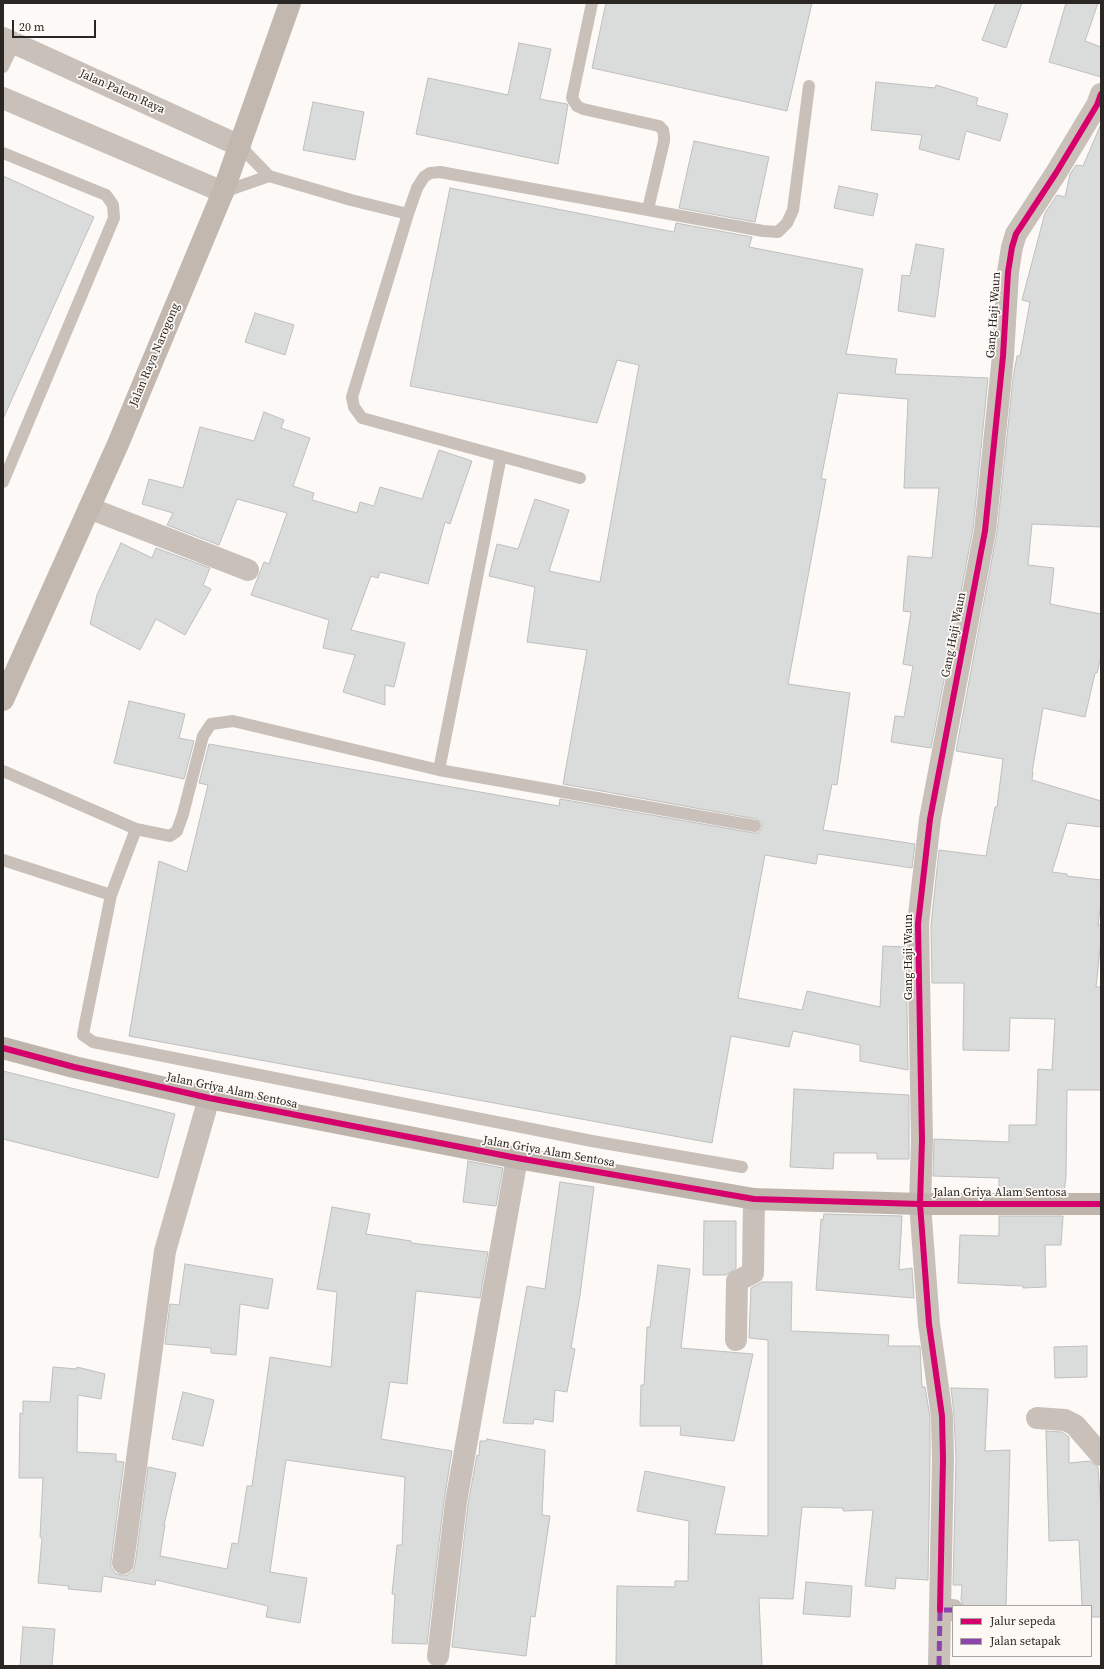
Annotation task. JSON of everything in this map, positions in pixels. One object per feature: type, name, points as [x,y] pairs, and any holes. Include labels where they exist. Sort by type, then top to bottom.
[{"type":"main road","name":"Jalan Raya Narogong","points":[[3,700],[118,444],[223,192],[290,3]]},
{"type":"street","name":"Jalan Palem Raya","points":[[9,41],[240,146]]},
{"type":"street","name":"Gang Haji Waun","points":[[939,1666],[946,1610],[942,1416],[929,1324],[920,1204],[922,1140],[918,924],[930,819],[985,531],[1003,356],[1008,272],[1016,234],[1056,173],[1097,105],[1101,94]]},
{"type":"street","points":[[3,98],[223,192]]},
{"type":"street","points":[[89,508],[248,570]]},
{"type":"street","name":"Jalan Griya Alam Sentosa","points":[[3,1048],[74,1067],[210,1098],[517,1158],[754,1199],[920,1204],[1101,1204]]},
{"type":"street","points":[[123,1563],[165,1251],[210,1098]]},
{"type":"street","points":[[438,1656],[456,1502],[517,1158]]},
{"type":"street","points":[[736,1340],[737,1281],[753,1273],[754,1199]]},
{"type":"street","points":[[1037,1418],[1065,1420],[1075,1425],[1101,1455]]},
{"type":"lane","points":[[592,3],[572,98],[577,106],[583,109],[659,126],[663,130],[664,141],[648,209]]},
{"type":"lane","points":[[3,67],[9,41]]},
{"type":"lane","points":[[580,478],[378,423],[362,418],[354,408],[352,397],[408,214],[424,177],[430,173],[440,172],[763,231],[778,232],[788,223],[793,210],[809,86]]},
{"type":"lane","points":[[240,146],[269,176],[351,200],[408,214]]},
{"type":"lane","points":[[3,153],[106,195],[113,205],[114,218],[3,482]]},
{"type":"lane","points":[[223,192],[269,176]]},
{"type":"lane","points":[[439,770],[501,456]]},
{"type":"lane","points":[[3,771],[136,829],[170,836],[177,831],[184,814],[202,736],[211,724],[233,721],[439,770],[755,826]]},
{"type":"lane","points":[[136,829],[111,895],[83,1035],[93,1042],[592,1141],[742,1167]]},
{"type":"lane","points":[[3,860],[111,895]]},
{"type":"building","points":[[606,3],[812,3],[787,111],[592,68]]},
{"type":"building","points":[[996,3],[1022,3],[1006,48],[982,40]]},
{"type":"building","points":[[1066,3],[1098,3],[1085,41],[1101,47],[1101,77],[1049,62]]},
{"type":"building","points":[[519,43],[551,49],[540,99],[568,105],[558,164],[416,134],[428,78],[508,95]]},
{"type":"building","points":[[876,82],[935,88],[936,85],[978,98],[976,105],[1008,114],[1000,141],[966,131],[959,160],[919,149],[922,135],[871,130]]},
{"type":"building","points":[[313,102],[364,112],[355,160],[303,150]]},
{"type":"building","points":[[1101,124],[1101,527],[1032,524],[1028,565],[1054,568],[1050,604],[1101,614],[1101,657],[1097,673],[1095,673],[1085,717],[1043,708],[1032,772],[1032,780],[1101,801],[1101,827],[1067,823],[1052,872],[1067,874],[1067,876],[1101,880],[1101,902],[1098,925],[1101,925],[1101,939],[1096,987],[1101,987],[1101,1090],[1067,1090],[1066,1177],[1064,1192],[999,1192],[999,1178],[933,1176],[934,1139],[1009,1142],[1009,1125],[1036,1125],[1038,1069],[1052,1070],[1055,1019],[1010,1018],[1009,1051],[963,1050],[964,983],[932,983],[931,925],[939,850],[986,856],[995,807],[997,807],[1003,759],[956,751],[997,532],[1013,378],[1017,356],[1020,356],[1030,302],[1022,300],[1045,213],[1057,195],[1065,197],[1070,174],[1076,165],[1083,166]]},
{"type":"building","points":[[694,141],[769,157],[755,222],[679,208]]},
{"type":"building","points":[[3,176],[94,217],[3,419]]},
{"type":"building","points":[[839,186],[878,194],[873,216],[834,208]]},
{"type":"building","points":[[450,188],[674,232],[676,223],[752,237],[749,247],[863,269],[846,354],[897,359],[895,374],[988,378],[973,529],[931,748],[891,742],[895,716],[904,717],[913,666],[903,664],[911,612],[903,611],[908,556],[932,558],[939,488],[904,488],[908,399],[838,393],[821,479],[826,479],[788,684],[850,693],[837,785],[832,784],[823,830],[915,844],[912,868],[818,854],[816,864],[765,855],[738,998],[802,1010],[807,991],[880,1007],[883,946],[906,947],[908,1070],[860,1061],[860,1045],[793,1031],[789,1047],[731,1036],[712,1143],[129,1036],[159,861],[187,872],[208,785],[199,783],[209,744],[559,806],[560,799],[754,833],[758,833],[762,828],[762,823],[756,819],[563,784],[587,650],[527,642],[535,587],[489,576],[497,544],[518,549],[535,499],[569,510],[549,571],[600,582],[639,365],[617,360],[597,423],[410,386]]},
{"type":"building","points":[[916,244],[944,249],[935,317],[898,311],[902,275],[910,276]]},
{"type":"building","points":[[255,313],[294,325],[285,355],[245,342]]},
{"type":"building","points":[[264,412],[284,420],[281,428],[310,438],[293,486],[314,493],[312,500],[357,513],[360,502],[374,506],[380,487],[422,499],[439,450],[472,461],[450,524],[445,522],[428,584],[380,572],[378,578],[371,576],[351,630],[405,643],[394,687],[385,685],[385,705],[343,692],[355,655],[323,648],[329,620],[251,595],[264,562],[269,564],[287,513],[237,499],[219,545],[167,525],[173,513],[142,504],[149,479],[183,488],[200,427],[254,441]]},
{"type":"building","points":[[121,543],[152,558],[156,548],[210,568],[203,585],[211,589],[185,635],[156,619],[140,650],[90,624],[97,595]]},
{"type":"building","points":[[129,701],[185,714],[179,738],[194,741],[184,779],[114,763]]},
{"type":"building","points":[[3,1071],[175,1114],[158,1178],[3,1139]]},
{"type":"building","points":[[794,1089],[909,1095],[909,1159],[877,1159],[877,1153],[834,1153],[833,1169],[790,1167]]},
{"type":"building","points":[[468,1161],[503,1168],[496,1206],[463,1202]]},
{"type":"building","points":[[560,1182],[594,1187],[580,1295],[571,1348],[575,1349],[567,1392],[555,1390],[553,1422],[534,1419],[533,1424],[503,1423],[527,1286],[545,1289]]},
{"type":"building","points":[[332,1207],[370,1214],[366,1234],[411,1241],[411,1243],[488,1252],[480,1298],[416,1291],[407,1384],[390,1382],[381,1439],[452,1451],[444,1501],[427,1644],[392,1643],[395,1594],[392,1594],[397,1545],[402,1545],[405,1477],[286,1460],[270,1572],[307,1578],[300,1623],[266,1617],[268,1606],[156,1580],[155,1585],[103,1576],[101,1592],[68,1589],[69,1586],[38,1583],[42,1538],[40,1537],[43,1478],[19,1478],[20,1413],[23,1414],[23,1401],[50,1402],[53,1367],[77,1369],[77,1367],[105,1374],[101,1399],[78,1395],[77,1452],[116,1454],[116,1461],[124,1462],[111,1561],[111,1567],[115,1573],[127,1575],[133,1571],[135,1565],[148,1467],[176,1473],[164,1525],[160,1556],[227,1569],[232,1543],[238,1544],[247,1486],[252,1486],[270,1357],[331,1367],[337,1292],[317,1289]]},
{"type":"building","points":[[824,1214],[902,1216],[899,1270],[912,1268],[914,1298],[816,1290],[821,1219],[823,1220]]},
{"type":"building","points":[[999,1216],[1063,1216],[1061,1245],[1045,1245],[1046,1287],[1023,1288],[1023,1286],[958,1283],[960,1235],[999,1236]]},
{"type":"building","points":[[704,1221],[736,1221],[736,1268],[726,1275],[703,1275]]},
{"type":"building","points":[[185,1264],[273,1279],[268,1309],[240,1304],[236,1355],[211,1353],[211,1348],[165,1344],[170,1304],[179,1305]]},
{"type":"building","points":[[658,1265],[690,1269],[681,1348],[753,1354],[734,1441],[680,1435],[681,1426],[640,1426],[641,1385],[644,1385],[647,1327],[650,1327]]},
{"type":"building","points":[[762,1282],[792,1282],[791,1331],[889,1335],[888,1346],[920,1346],[922,1387],[925,1387],[930,1417],[928,1580],[896,1578],[895,1589],[865,1586],[873,1510],[843,1511],[843,1508],[802,1507],[793,1599],[759,1598],[762,1666],[616,1666],[617,1586],[675,1587],[675,1581],[688,1581],[689,1521],[637,1511],[645,1471],[725,1487],[715,1534],[768,1536],[768,1340],[749,1338],[751,1288]]},
{"type":"building","points":[[1087,1346],[1087,1377],[1055,1378],[1054,1347]]},
{"type":"building","points":[[951,1388],[988,1389],[985,1451],[1010,1450],[1006,1605],[964,1605],[961,1600],[962,1585],[953,1585],[956,1458]]},
{"type":"building","points":[[183,1392],[214,1400],[203,1446],[172,1439]]},
{"type":"building","points":[[1046,1431],[1062,1432],[1069,1437],[1069,1463],[1090,1461],[1098,1467],[1101,1509],[1101,1617],[1092,1617],[1092,1605],[1082,1605],[1079,1540],[1049,1541]]},
{"type":"building","points":[[487,1439],[545,1450],[542,1515],[550,1516],[535,1617],[531,1616],[526,1656],[452,1647],[468,1504],[477,1455],[479,1456],[480,1441],[487,1441]]},
{"type":"building","points":[[806,1582],[852,1586],[850,1617],[803,1614]]},
{"type":"building","points":[[23,1627],[55,1629],[52,1666],[20,1666]]},
{"type":"marked path","points":[[939,1666],[940,1610],[952,1610]]},
{"type":"cycle path","points":[[940,1610],[943,1458],[942,1416],[929,1324],[920,1204],[922,1140],[918,924],[930,819],[985,531],[1003,356],[1008,272],[1012,247],[1016,234],[1056,173],[1097,105],[1101,94]]},
{"type":"cycle path","points":[[3,1048],[74,1067],[209,1098],[517,1158],[754,1199],[920,1204],[1101,1204]]}]
